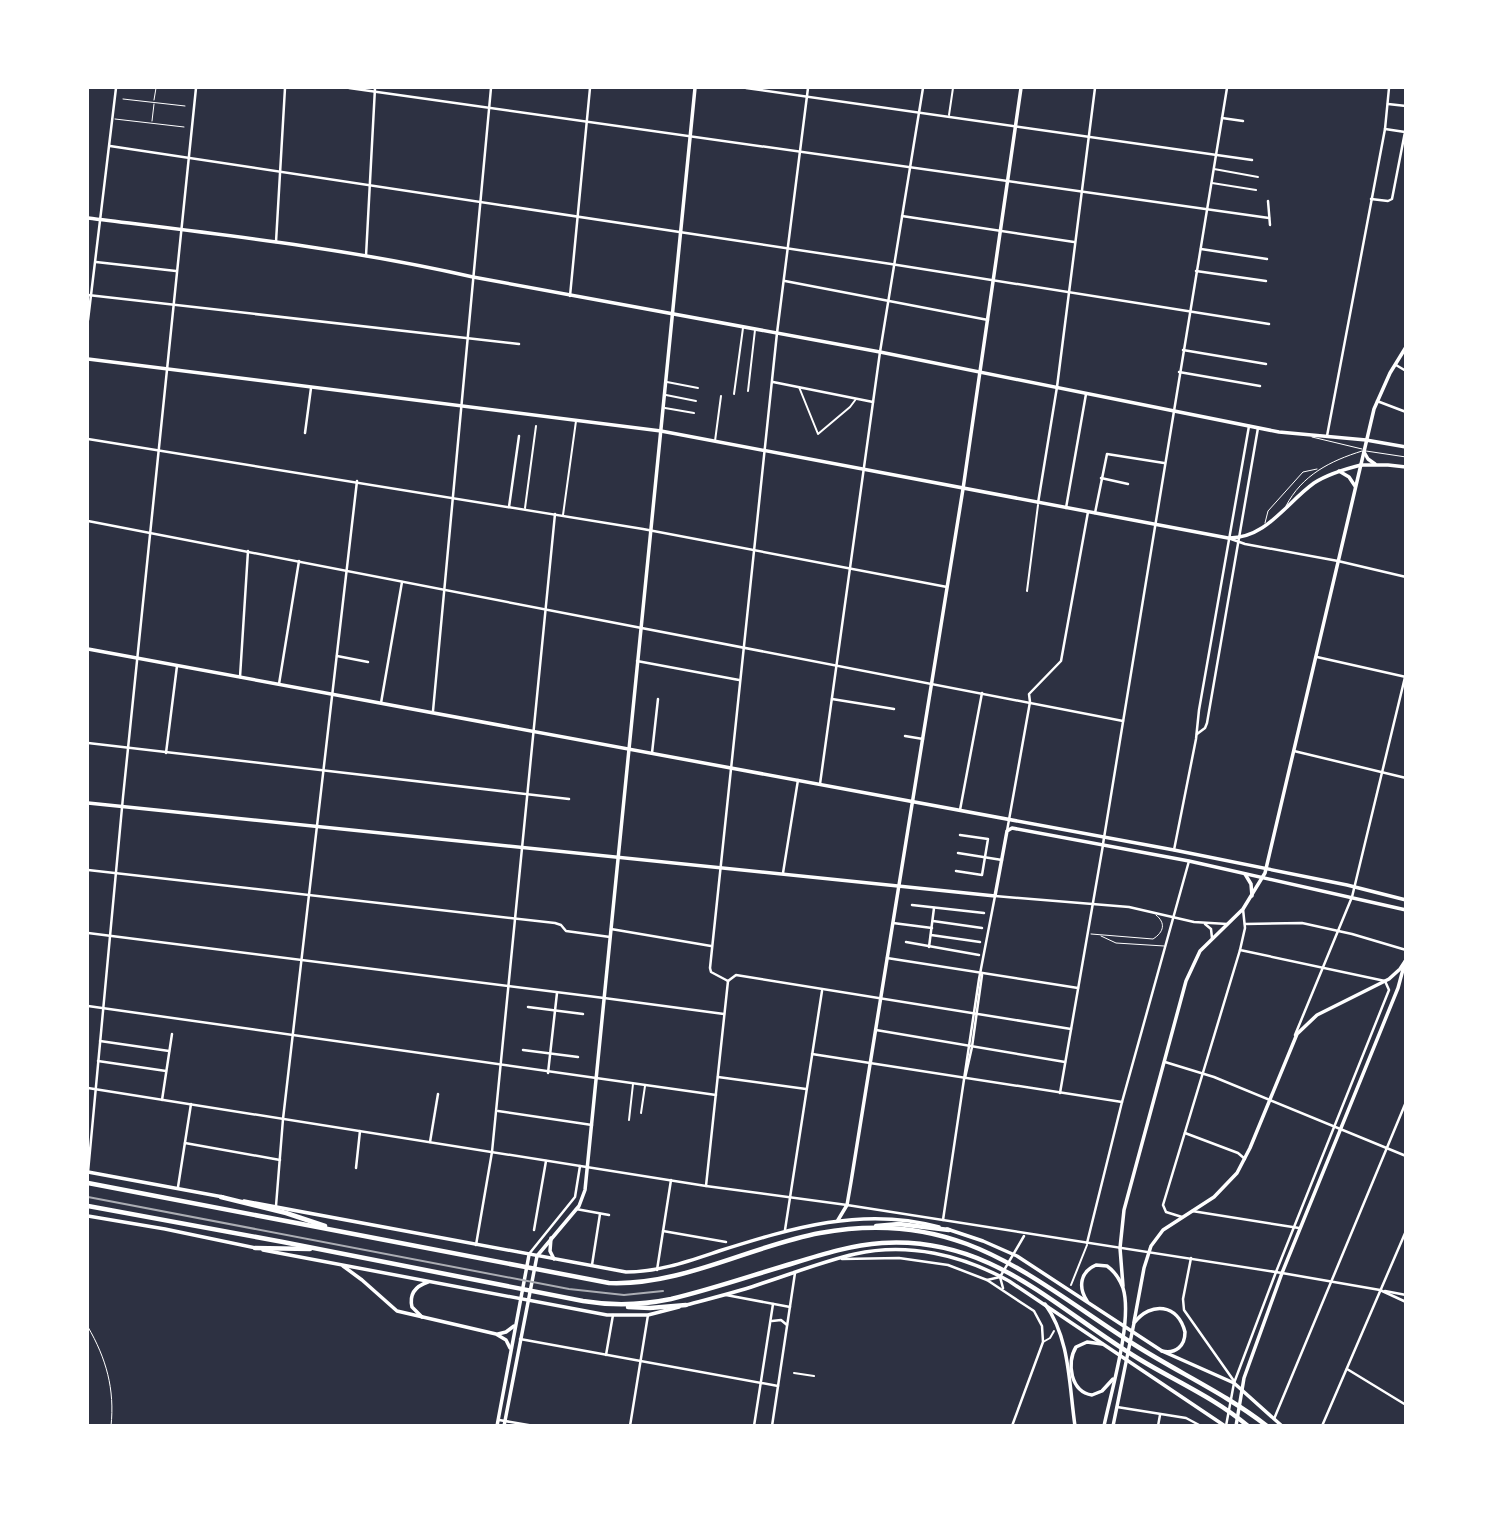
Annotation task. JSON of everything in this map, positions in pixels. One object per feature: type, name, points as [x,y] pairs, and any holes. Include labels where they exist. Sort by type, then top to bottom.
[{"type":"highway","points":[[88,1183],[579,1279],[620,1283],[664,1278],[820,1233],[899,1224],[949,1230]]},
{"type":"highway","points":[[221,1197],[298,1217],[335,1231]]},
{"type":"highway","points":[[88,1206],[583,1301],[650,1308],[686,1305]]},
{"type":"highway","points":[[869,1228],[929,1233],[966,1243],[1002,1258],[1137,1346],[1247,1410],[1267,1426]]},
{"type":"highway","points":[[614,1305],[671,1299],[836,1250],[881,1243],[935,1246],[999,1266],[1137,1358],[1220,1405],[1248,1426]]},
{"type":"highway","points":[[255,1248],[323,1250]]},
{"type":"main road","points":[[505,1423],[537,1256],[576,1209],[585,1191],[695,88]]},
{"type":"main road","points":[[838,1220],[847,1205],[923,740],[963,489],[1021,88]]},
{"type":"main road","points":[[88,218],[366,256],[880,352],[1258,428],[1405,447]]},
{"type":"main road","points":[[1104,1426],[1124,1321],[1120,1248],[1128,1197],[1165,1062],[1191,969],[1200,951],[1243,909],[1263,877],[1366,440],[1377,401],[1405,348]]},
{"type":"main road","points":[[88,359],[661,431],[1239,540],[1264,527],[1313,484],[1339,471],[1375,464],[1405,467]]},
{"type":"main road","points":[[1364,450],[1368,459],[1375,464]]},
{"type":"main road","points":[[1339,471],[1349,477],[1355,489]]},
{"type":"main road","points":[[88,649],[1174,850],[1355,887],[1405,900]]},
{"type":"main road","points":[[88,803],[995,896],[1007,831],[1014,829],[1189,861],[1405,910]]},
{"type":"main road","points":[[1244,873],[1251,884],[1251,898]]},
{"type":"main road","points":[[1113,1426],[1149,1251],[1160,1234],[1224,1188],[1245,1159],[1293,1041],[1304,1026],[1317,1015],[1385,981],[1405,961]]},
{"type":"main road","points":[[1236,1426],[1242,1389],[1282,1273],[1403,976],[1405,961]]},
{"type":"main road","points":[[1355,1077],[1360,1079]]},
{"type":"main road","points":[[88,1172],[626,1272],[657,1270],[785,1230],[838,1220],[895,1219],[949,1230],[1017,1256],[1162,1351],[1234,1383],[1282,1426]]},
{"type":"main road","points":[[88,1216],[613,1315],[648,1315],[723,1295],[838,1258],[874,1251],[914,1250],[948,1256],[1009,1281],[1226,1426]]},
{"type":"main road","points":[[551,1238],[550,1251],[556,1260]]},
{"type":"main road","points":[[496,1426],[529,1255]]},
{"type":"main road","points":[[1087,1301],[1082,1292],[1082,1283],[1085,1272],[1092,1266],[1102,1264],[1109,1267],[1123,1287]]},
{"type":"main road","points":[[341,1265],[393,1308],[424,1318],[496,1334],[506,1340],[510,1348]]},
{"type":"main road","points":[[424,1318],[414,1310],[411,1300],[416,1289],[429,1282]]},
{"type":"main road","points":[[1045,1304],[1057,1323],[1062,1338],[1076,1426]]},
{"type":"main road","points":[[1134,1323],[1145,1312],[1156,1308],[1168,1310],[1177,1317],[1185,1329],[1183,1343],[1173,1352],[1162,1351]]},
{"type":"main road","points":[[496,1334],[506,1332],[514,1326]]},
{"type":"main road","points":[[1102,1344],[1087,1342],[1076,1347],[1071,1361],[1074,1381],[1081,1391],[1092,1395],[1105,1389],[1114,1377]]},
{"type":"street","points":[[88,320],[116,88]]},
{"type":"street","points":[[88,1172],[122,807],[196,88]]},
{"type":"street","points":[[276,242],[285,88]]},
{"type":"street","points":[[349,88],[375,89],[1269,218]]},
{"type":"street","points":[[433,713],[491,88]]},
{"type":"street","points":[[570,296],[590,88]]},
{"type":"street","points":[[746,88],[1252,160]]},
{"type":"street","points":[[728,981],[711,972],[710,968],[777,333],[808,88]]},
{"type":"street","points":[[820,784],[880,352],[923,88]]},
{"type":"street","points":[[949,116],[953,88]]},
{"type":"street","points":[[1027,591],[1057,387],[1095,88]]},
{"type":"street","points":[[1060,1093],[1105,837],[1172,412],[1227,88]]},
{"type":"street","points":[[1327,436],[1385,129],[1389,88]]},
{"type":"street","points":[[366,256],[375,89]]},
{"type":"street","points":[[1388,104],[1405,106]]},
{"type":"street","points":[[1222,118],[1243,121]]},
{"type":"street","points":[[184,127],[192,128]]},
{"type":"street","points":[[1371,199],[1388,201],[1391,198],[1405,132],[1385,129]]},
{"type":"street","points":[[110,146],[894,264],[1269,324]]},
{"type":"street","points":[[1213,169],[1258,177]]},
{"type":"street","points":[[1397,172],[1405,173]]},
{"type":"street","points":[[1211,182],[1256,190]]},
{"type":"street","points":[[1268,201],[1270,225]]},
{"type":"street","points":[[902,216],[1074,242]]},
{"type":"street","points":[[1200,249],[1267,259]]},
{"type":"street","points":[[95,261],[176,271]]},
{"type":"street","points":[[1196,271],[1266,281]]},
{"type":"street","points":[[783,281],[988,320]]},
{"type":"street","points":[[89,295],[519,344]]},
{"type":"street","points":[[734,394],[743,327]]},
{"type":"street","points":[[748,391],[755,329]]},
{"type":"street","points":[[1183,351],[1266,364]]},
{"type":"street","points":[[1395,364],[1405,371]]},
{"type":"street","points":[[1179,372],[1260,386]]},
{"type":"street","points":[[666,382],[698,388]]},
{"type":"street","points":[[772,382],[873,402]]},
{"type":"street","points":[[305,433],[311,387]]},
{"type":"street","points":[[799,387],[818,434],[850,407],[856,398]]},
{"type":"street","points":[[1066,508],[1087,393]]},
{"type":"street","points":[[665,395],[696,401]]},
{"type":"street","points":[[715,442],[721,396]]},
{"type":"street","points":[[1377,401],[1405,412]]},
{"type":"street","points":[[664,408],[694,413]]},
{"type":"street","points":[[525,509],[538,416]]},
{"type":"street","points":[[563,516],[576,421]]},
{"type":"street","points":[[1174,850],[1197,734],[1248,426]]},
{"type":"street","points":[[1197,734],[1207,723],[1258,428]]},
{"type":"street","points":[[509,507],[519,436]]},
{"type":"street","points":[[88,439],[555,514],[947,587]]},
{"type":"street","points":[[1095,513],[1108,453],[1164,463]]},
{"type":"street","points":[[1101,478],[1128,484]]},
{"type":"street","points":[[276,1206],[283,1119],[357,481]]},
{"type":"street","points":[[1007,831],[1030,702],[1029,694],[1061,662],[1088,512]]},
{"type":"street","points":[[475,1245],[492,1152],[555,514]]},
{"type":"street","points":[[88,521],[1123,721]]},
{"type":"street","points":[[1239,540],[1405,577]]},
{"type":"street","points":[[240,677],[248,551]]},
{"type":"street","points":[[279,684],[299,561]]},
{"type":"street","points":[[381,703],[402,581]]},
{"type":"street","points":[[337,656],[368,662]]},
{"type":"street","points":[[1293,1041],[1352,897],[1405,676],[1316,656]]},
{"type":"street","points":[[637,661],[739,680]]},
{"type":"street","points":[[166,753],[177,666]]},
{"type":"street","points":[[960,810],[982,693]]},
{"type":"street","points":[[832,698],[894,709]]},
{"type":"street","points":[[652,753],[658,699]]},
{"type":"street","points":[[1398,707],[1405,709]]},
{"type":"street","points":[[905,736],[923,740]]},
{"type":"street","points":[[88,743],[569,799]]},
{"type":"street","points":[[1294,751],[1405,778]]},
{"type":"street","points":[[783,873],[799,780]]},
{"type":"street","points":[[956,871],[982,875],[988,839],[960,835]]},
{"type":"street","points":[[958,853],[1002,860]]},
{"type":"street","points":[[1071,1284],[1087,1244],[1122,1102],[1189,861]]},
{"type":"street","points":[[88,870],[515,918],[557,924],[566,931],[610,937]]},
{"type":"street","points":[[943,1220],[995,896],[1129,907],[1205,924],[1227,924]]},
{"type":"street","points":[[912,905],[984,914]]},
{"type":"street","points":[[929,947],[934,908]]},
{"type":"street","points":[[1182,1217],[1167,1213],[1162,1207],[1240,950],[1245,924],[1243,909]]},
{"type":"street","points":[[933,922],[982,928]]},
{"type":"street","points":[[893,923],[932,928]]},
{"type":"street","points":[[1245,924],[1303,923],[1405,950]]},
{"type":"street","points":[[1205,924],[1211,929],[1212,938]]},
{"type":"street","points":[[611,929],[712,947]]},
{"type":"street","points":[[88,933],[724,1014]]},
{"type":"street","points":[[931,935],[980,942]]},
{"type":"street","points":[[906,942],[979,955]]},
{"type":"street","points":[[1226,1426],[1234,1383],[1389,987],[1385,981],[1240,950]]},
{"type":"street","points":[[887,958],[1078,988]]},
{"type":"street","points":[[706,1186],[728,981],[736,975],[880,1000],[1071,1028]]},
{"type":"street","points":[[785,1230],[822,990]]},
{"type":"street","points":[[548,1073],[557,992]]},
{"type":"street","points":[[88,1006],[716,1095]]},
{"type":"street","points":[[528,1007],[583,1014]]},
{"type":"street","points":[[876,1030],[1065,1062]]},
{"type":"street","points":[[162,1100],[172,1034]]},
{"type":"street","points":[[100,1041],[169,1051]]},
{"type":"street","points":[[523,1050],[578,1057]]},
{"type":"street","points":[[812,1054],[1122,1102]]},
{"type":"street","points":[[98,1061],[166,1071]]},
{"type":"street","points":[[1165,1062],[1203,1073],[1405,1156]]},
{"type":"street","points":[[718,1077],[806,1089]]},
{"type":"street","points":[[629,1120],[633,1084]]},
{"type":"street","points":[[641,1113],[645,1086]]},
{"type":"street","points":[[88,1088],[706,1186],[1149,1251],[1405,1294]]},
{"type":"street","points":[[430,1142],[438,1094]]},
{"type":"street","points":[[1274,1419],[1405,1102]]},
{"type":"street","points":[[178,1188],[191,1104]]},
{"type":"street","points":[[496,1111],[592,1125]]},
{"type":"street","points":[[356,1168],[360,1131]]},
{"type":"street","points":[[1185,1133],[1238,1153],[1245,1159]]},
{"type":"street","points":[[185,1143],[280,1160]]},
{"type":"street","points":[[534,1230],[546,1160]]},
{"type":"street","points":[[529,1255],[575,1196],[580,1166]]},
{"type":"street","points":[[657,1270],[671,1180]]},
{"type":"street","points":[[576,1209],[609,1215]]},
{"type":"street","points":[[1192,1211],[1300,1228]]},
{"type":"street","points":[[591,1267],[600,1213]]},
{"type":"street","points":[[663,1231],[726,1242]]},
{"type":"street","points":[[1322,1426],[1383,1291],[1405,1231]]},
{"type":"street","points":[[987,1280],[999,1276],[1025,1234]]},
{"type":"street","points":[[838,1258],[929,1261],[957,1267],[987,1280],[1029,1306],[1037,1314],[1042,1326],[1043,1342],[1012,1426]]},
{"type":"street","points":[[1191,1258],[1183,1299],[1184,1310],[1225,1366],[1234,1383]]},
{"type":"street","points":[[772,1426],[796,1272]]},
{"type":"street","points":[[999,1276],[1005,1291]]},
{"type":"street","points":[[1383,1291],[1405,1302]]},
{"type":"street","points":[[723,1295],[790,1307]]},
{"type":"street","points":[[754,1426],[773,1304]]},
{"type":"street","points":[[606,1355],[613,1315]]},
{"type":"street","points":[[630,1426],[648,1315]]},
{"type":"street","points":[[770,1322],[779,1319],[787,1325]]},
{"type":"street","points":[[1043,1342],[1050,1338],[1054,1331]]},
{"type":"street","points":[[520,1339],[778,1386]]},
{"type":"street","points":[[1347,1369],[1405,1405]]},
{"type":"street","points":[[794,1373],[814,1376]]},
{"type":"street","points":[[1117,1406],[1191,1420],[1201,1426]]},
{"type":"street","points":[[1158,1426],[1160,1414]]},
{"type":"street","points":[[497,1420],[534,1426]]},
{"type":"lane","points":[[152,123],[156,88]]},
{"type":"lane","points":[[123,99],[185,106]]},
{"type":"lane","points":[[113,119],[184,127]]},
{"type":"lane","points":[[1303,435],[1405,457]]},
{"type":"lane","points":[[1264,527],[1268,511],[1303,472],[1319,469],[1364,450]]},
{"type":"lane","points":[[1283,511],[1297,489],[1319,469]]},
{"type":"lane","points":[[1087,934],[1153,939],[1163,928],[1155,913]]},
{"type":"lane","points":[[1099,935],[1116,943],[1166,946]]},
{"type":"lane","points":[[88,1327],[108,1373],[113,1401],[111,1426]]},
{"type":"railway","points":[[88,1197],[569,1289],[624,1295],[663,1291]]}]
